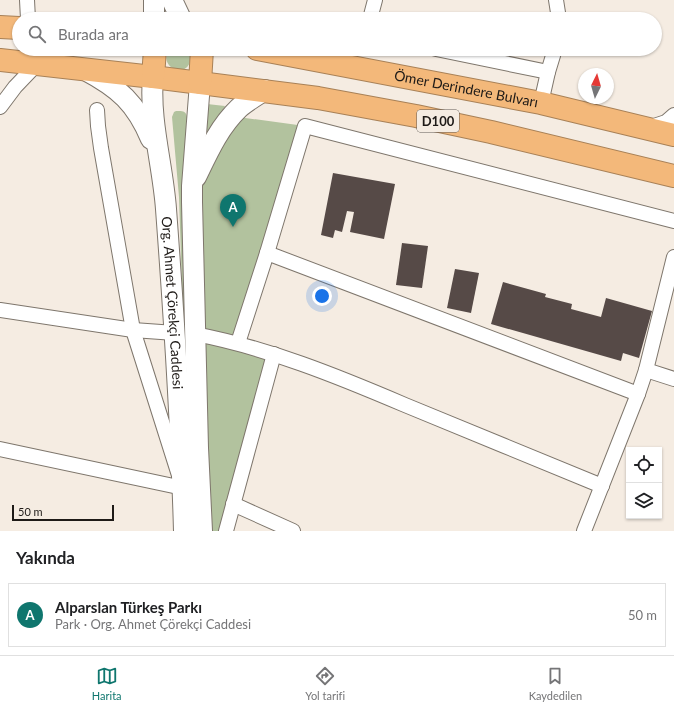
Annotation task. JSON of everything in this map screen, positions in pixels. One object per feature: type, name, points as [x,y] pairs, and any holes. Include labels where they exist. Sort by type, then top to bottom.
[{"type":"highway","points":[[0,27],[12,28]]},
{"type":"highway","points":[[153,77],[154,56]]},
{"type":"highway","points":[[200,83],[202,56]]},
{"type":"highway","name":"Ömer Derindere Bulvarı","points":[[294,56],[541,103],[674,135]]},
{"type":"highway","name":"D100","points":[[0,60],[265,90],[318,98],[416,116],[491,132],[669,177]]},
{"type":"main road","points":[[154,0],[154,12]]},
{"type":"main road","points":[[172,0],[177,12]]},
{"type":"main road","points":[[85,70],[113,87],[132,104],[143,121],[151,139],[163,177]]},
{"type":"main road","name":"Org. Ahmet Çörekçi Caddesi","points":[[153,77],[153,111],[166,205],[175,333],[184,531]]},
{"type":"main road","name":"Org. Ahmet Çörekçi Caddesi","points":[[200,83],[192,186],[198,448],[202,531]]},
{"type":"main road","name":"Org. Ahmet Çörekçi Caddesi","points":[[192,186],[211,147],[226,122],[240,107],[265,90]]},
{"type":"street","points":[[27,0],[28,12]]},
{"type":"street","points":[[372,12],[375,0]]},
{"type":"street","points":[[556,0],[558,12]]},
{"type":"street","points":[[470,56],[548,72]]},
{"type":"street","points":[[541,103],[553,56]]},
{"type":"street","points":[[0,107],[15,87],[37,64]]},
{"type":"street","points":[[0,449],[183,488],[134,330],[101,148],[97,110]]},
{"type":"street","points":[[648,128],[666,122],[674,115]]},
{"type":"street","points":[[238,343],[305,126],[674,221]]},
{"type":"street","points":[[267,253],[638,394]]},
{"type":"street","points":[[584,531],[646,370],[674,257]]},
{"type":"street","points":[[0,310],[134,330],[175,333]]},
{"type":"street","points":[[195,334],[238,343],[330,374],[602,486]]},
{"type":"street","points":[[226,531],[274,354]]},
{"type":"street","points":[[646,370],[674,379]]},
{"type":"street","points":[[233,504],[293,531]]},
{"type":"green space","points":[[167,56],[191,56],[188,66],[184,69],[179,70],[174,68],[169,65]]},
{"type":"green space","points":[[207,104],[225,106],[204,145]]},
{"type":"green space","points":[[176,111],[184,112],[187,117],[183,197],[190,531],[179,197],[172,117]]},
{"type":"green space","points":[[231,116],[305,126],[238,343],[274,354],[226,531],[202,531],[192,202]]},
{"type":"building","points":[[333,173],[395,184],[384,239],[350,232],[354,212],[347,211],[342,232],[335,230],[333,238],[321,235]]},
{"type":"building","points":[[402,243],[428,246],[422,288],[396,285]]},
{"type":"building","points":[[455,269],[479,273],[471,313],[447,308]]},
{"type":"building","points":[[503,282],[546,294],[545,297],[572,304],[571,309],[601,317],[606,298],[652,311],[639,358],[623,353],[621,361],[491,324]]},
{"type":"place","name":"Alparslan Türkeş Parkı","points":[[233,227]]}]
